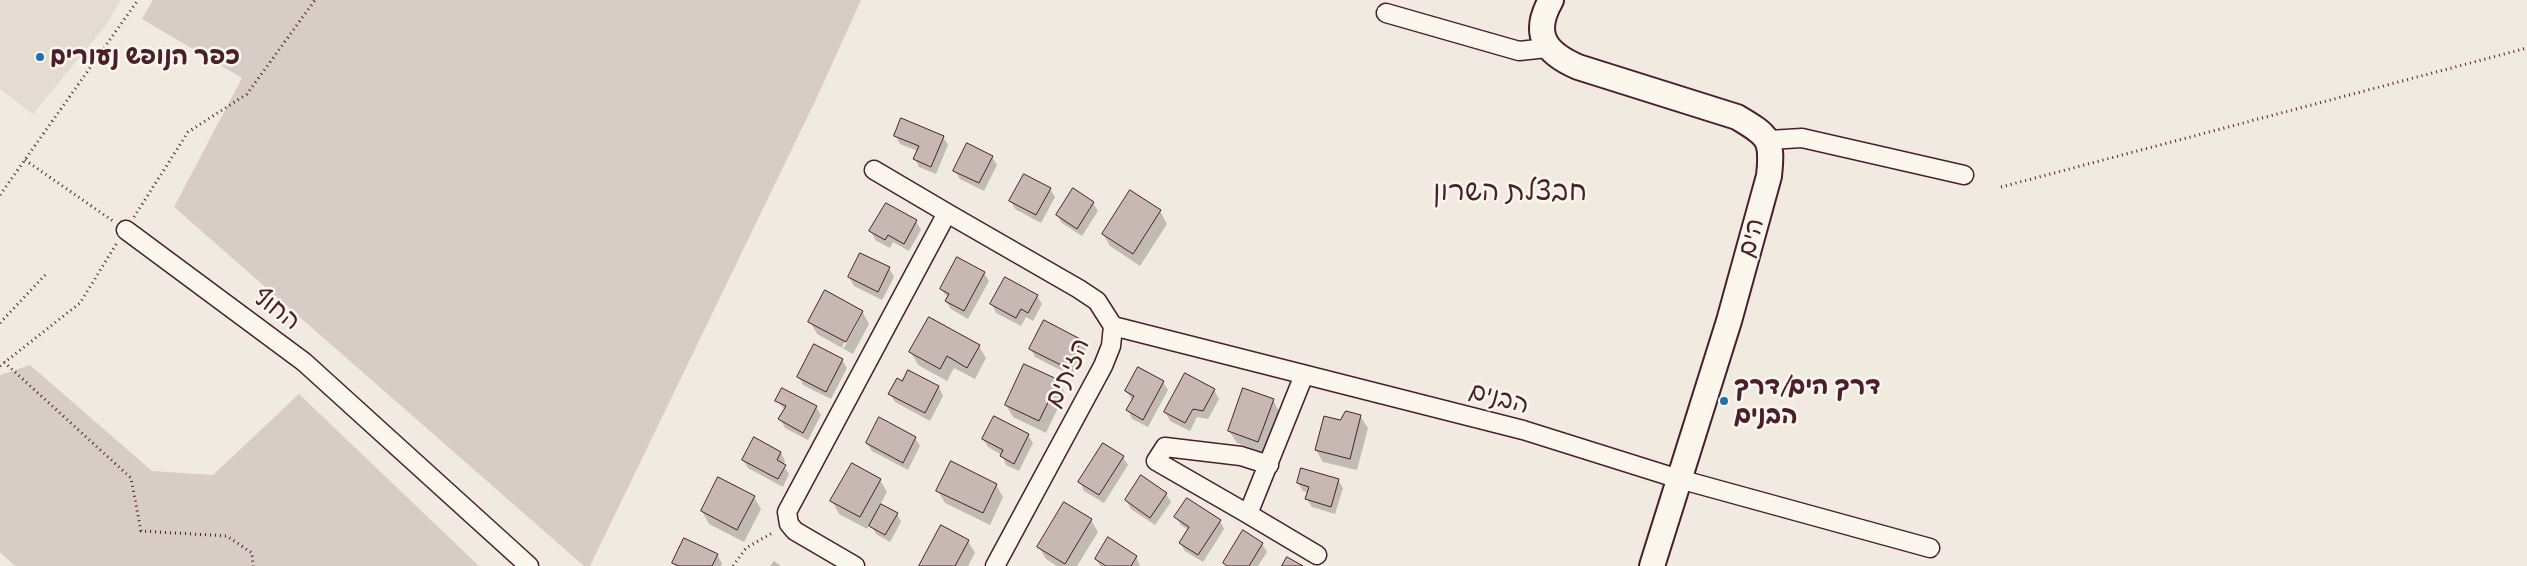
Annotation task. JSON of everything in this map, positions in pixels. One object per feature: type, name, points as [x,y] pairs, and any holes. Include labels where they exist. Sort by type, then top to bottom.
[{"type":"street","points":[[1551,0],[1543,20],[1542,34],[1548,48],[1563,60],[1578,67],[1737,117],[1755,127],[1769,140],[1802,138],[1964,176]]},
{"type":"street","points":[[1386,13],[1519,51],[1548,48]]},
{"type":"street","name":"הים","points":[[1652,566],[1729,321],[1769,176],[1771,157],[1769,140]]},
{"type":"street","name":"הזיתים","points":[[874,170],[1079,288],[1096,301],[1113,326],[1111,346],[1103,366],[995,566]]},
{"type":"street","points":[[855,566],[795,531],[789,524],[787,512],[947,213]]},
{"type":"street","name":"החוף","points":[[126,230],[304,362],[529,566]]},
{"type":"street","name":"הבנים","points":[[1113,326],[1523,430],[1679,479],[1930,548]]},
{"type":"street","points":[[1248,514],[1304,375]]},
{"type":"street","points":[[1268,465],[1241,456],[1165,447],[1156,461],[1318,555]]},
{"type":"path","points":[[0,195],[138,0]]},
{"type":"path","points":[[0,366],[80,302],[188,132],[247,94],[315,0]]},
{"type":"path","points":[[2001,187],[2527,48]]},
{"type":"path","points":[[25,160],[126,230]]},
{"type":"path","points":[[0,323],[47,273]]},
{"type":"path","points":[[4,362],[131,478],[140,531],[227,536],[252,553],[253,566]]},
{"type":"path","points":[[733,566],[746,548],[789,524]]},
{"type":"shaded area","name":"כפר הנופש נעורים","points":[[0,0],[121,0],[106,25],[33,114],[0,89]]},
{"type":"shaded area","points":[[153,0],[861,0],[818,95],[590,566],[584,566],[174,207],[242,78],[142,19]]},
{"type":"shaded area","points":[[30,365],[152,471],[213,475],[299,394],[479,566],[15,566],[0,552],[0,375]]},
{"type":"building","points":[[901,118],[944,136],[931,167],[913,159],[919,146],[894,136]]},
{"type":"building","points":[[967,143],[993,156],[979,183],[953,171]]},
{"type":"building","points":[[1024,174],[1051,188],[1036,215],[1009,201]]},
{"type":"building","points":[[1073,188],[1094,202],[1077,229],[1056,215]]},
{"type":"building","points":[[1130,190],[1161,210],[1133,254],[1102,234]]},
{"type":"building","points":[[886,203],[917,220],[904,244],[888,235],[885,240],[869,231]]},
{"type":"building","points":[[860,253],[890,267],[878,292],[848,277]]},
{"type":"building","points":[[957,257],[985,272],[964,311],[945,301],[949,294],[940,289]]},
{"type":"building","points":[[1005,277],[1038,295],[1028,313],[1021,309],[1016,318],[990,304]]},
{"type":"building","points":[[825,290],[863,311],[846,342],[808,322]]},
{"type":"building","points":[[929,317],[980,345],[967,368],[947,356],[940,369],[909,352]]},
{"type":"building","points":[[1044,320],[1082,340],[1067,368],[1029,349]]},
{"type":"building","points":[[814,344],[843,359],[826,392],[797,377]]},
{"type":"building","points":[[1024,364],[1059,380],[1039,421],[1005,405]]},
{"type":"building","points":[[1138,367],[1164,381],[1143,420],[1126,410],[1134,396],[1125,391]]},
{"type":"building","points":[[908,370],[939,386],[925,413],[888,394],[897,378],[902,381]]},
{"type":"building","points":[[1185,373],[1215,389],[1203,411],[1193,409],[1185,423],[1164,412]]},
{"type":"building","points":[[782,388],[817,406],[803,433],[778,419],[786,406],[775,401]]},
{"type":"building","points":[[1243,388],[1274,399],[1258,442],[1228,431]]},
{"type":"building","points":[[1346,411],[1361,415],[1350,459],[1315,450],[1324,416],[1340,420]]},
{"type":"building","points":[[994,416],[1029,434],[1014,464],[1000,456],[1003,450],[982,439]]},
{"type":"building","points":[[879,417],[916,437],[903,463],[866,443]]},
{"type":"building","points":[[754,437],[781,452],[777,460],[786,465],[778,479],[742,460]]},
{"type":"building","points":[[1103,443],[1124,456],[1099,495],[1078,482]]},
{"type":"building","points":[[951,461],[997,484],[983,513],[936,491]]},
{"type":"building","points":[[852,463],[881,479],[860,517],[830,501]]},
{"type":"building","points":[[1301,468],[1339,479],[1331,507],[1305,499],[1309,487],[1297,483]]},
{"type":"building","points":[[1141,475],[1167,493],[1150,518],[1125,500]]},
{"type":"building","points":[[718,477],[755,496],[737,530],[701,511]]},
{"type":"building","points":[[1187,498],[1221,520],[1198,555],[1179,543],[1189,527],[1174,517]]},
{"type":"building","points":[[1064,502],[1092,519],[1065,564],[1037,547]]},
{"type":"building","points":[[881,504],[898,513],[885,535],[869,526]]},
{"type":"building","points":[[941,525],[969,540],[955,566],[919,566]]},
{"type":"building","points":[[1243,530],[1263,543],[1249,566],[1227,566],[1223,563]]},
{"type":"building","points":[[1108,537],[1137,556],[1131,566],[1106,566],[1095,559]]},
{"type":"building","points":[[684,538],[718,554],[712,566],[679,566],[672,563]]},
{"type":"building","points":[[1287,557],[1303,566],[1282,566]]},
{"type":"place","name":"כפר הנופש נעורים","points":[[40,57]]},
{"type":"place","name":"דרך הים/דרך הבנים","points":[[1724,401]]},
{"type":"district","name":"חבצלת השרון","points":[[1510,193]]}]
